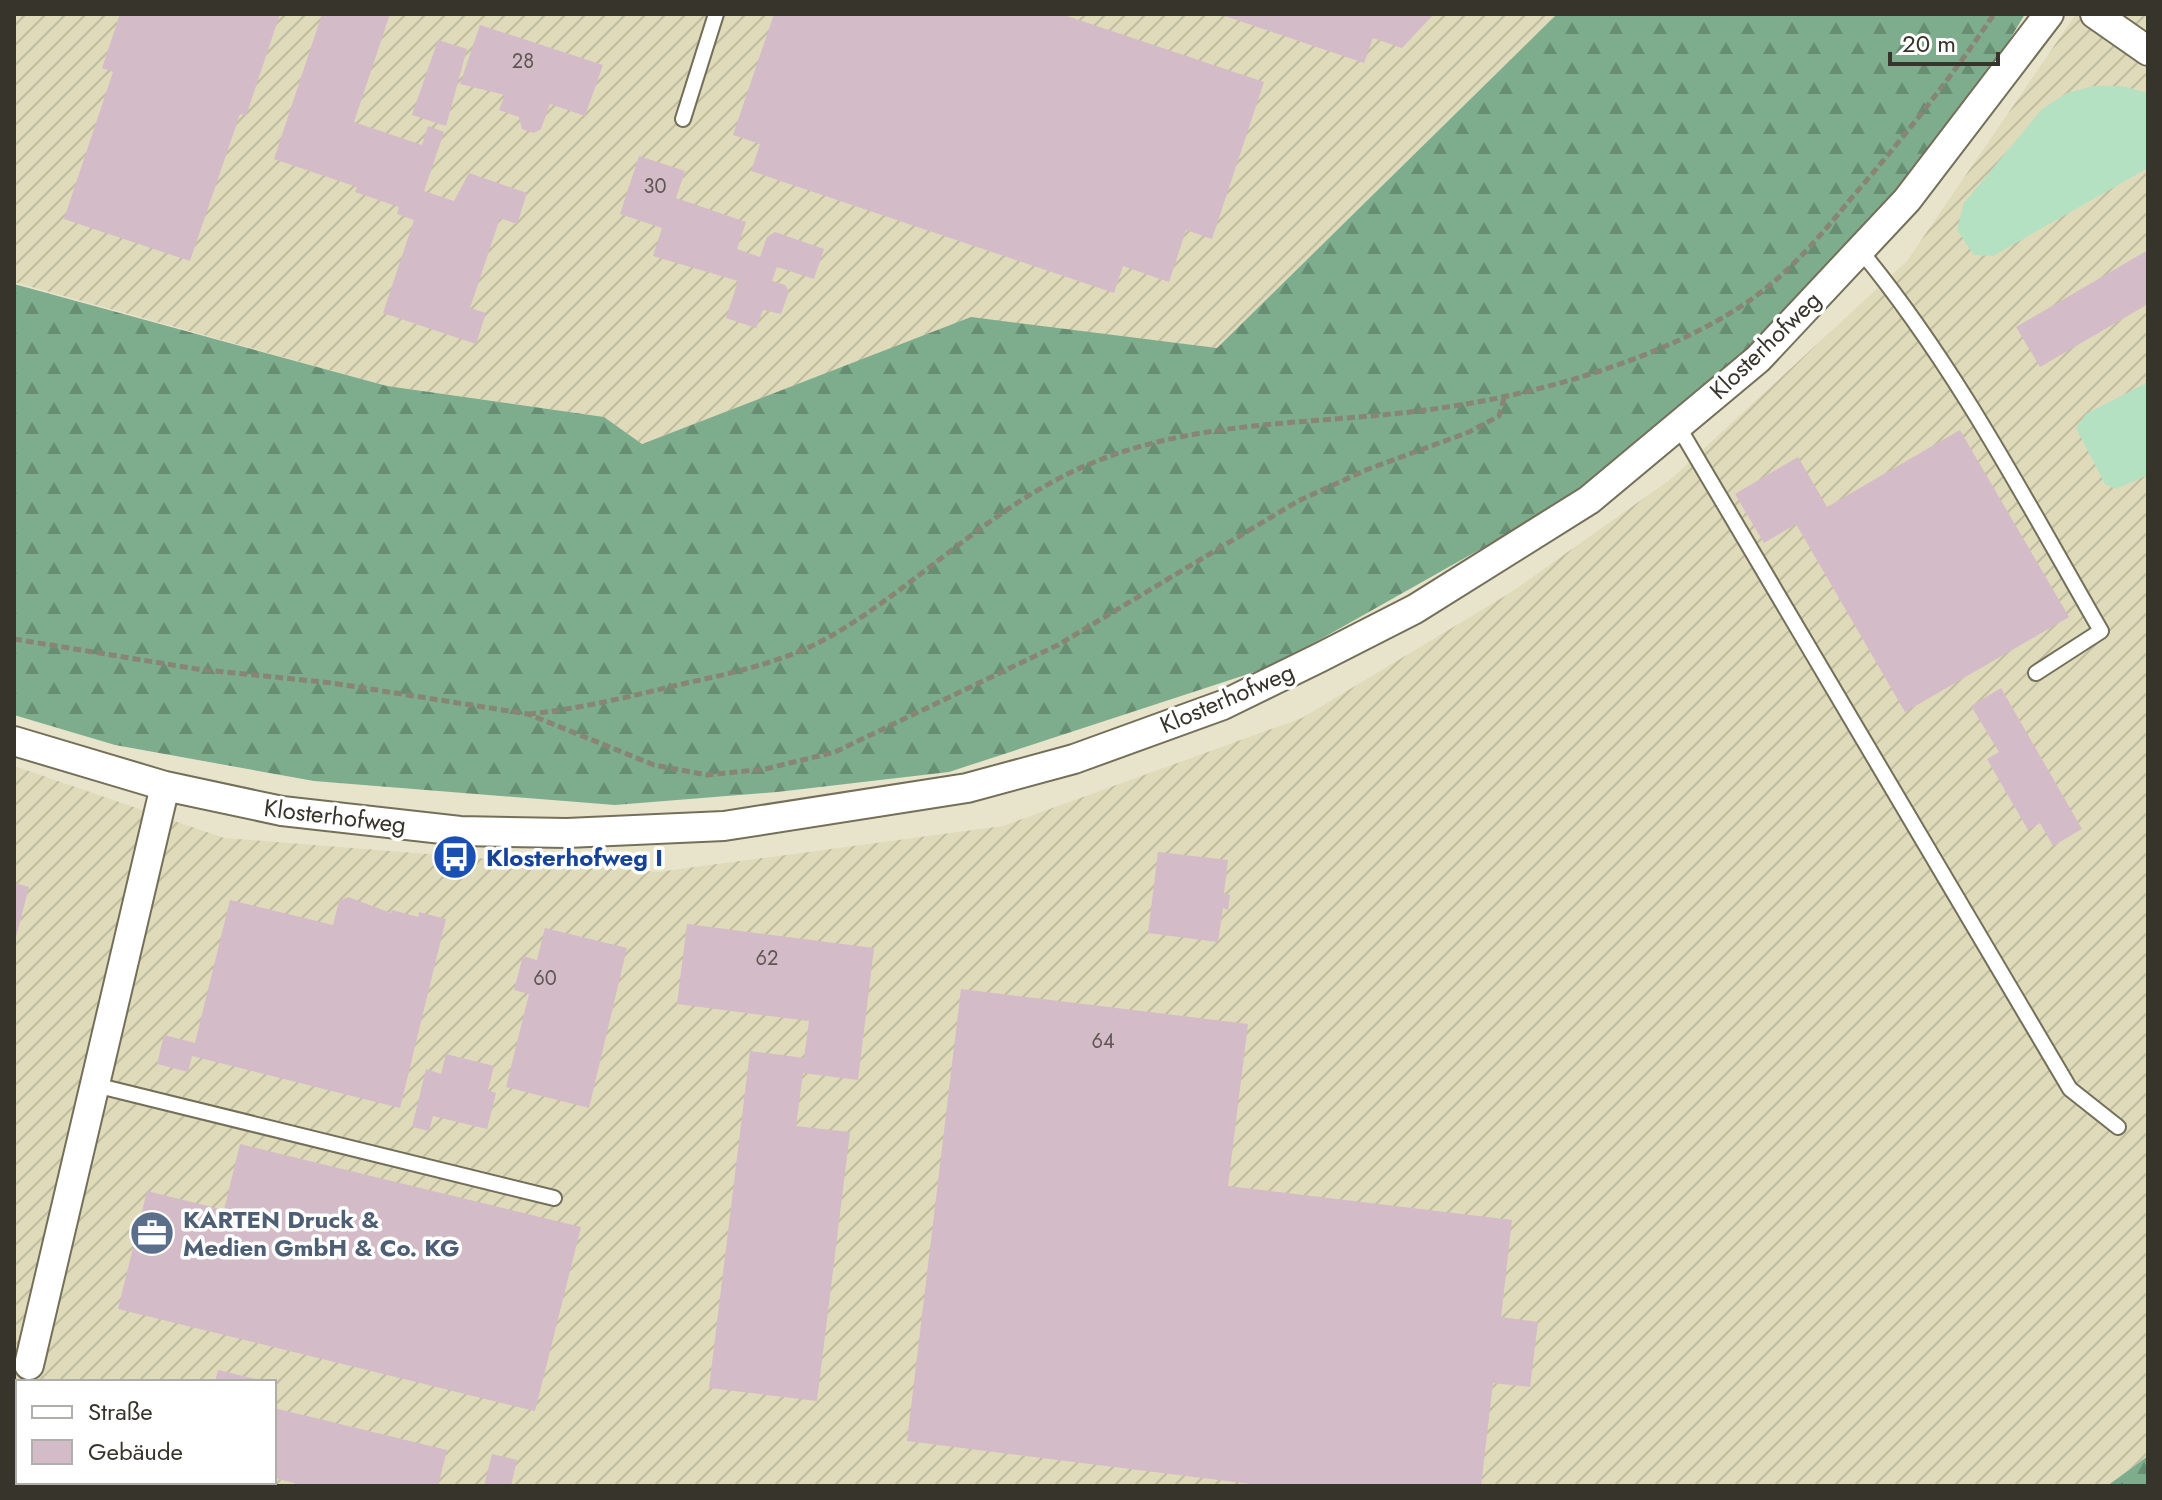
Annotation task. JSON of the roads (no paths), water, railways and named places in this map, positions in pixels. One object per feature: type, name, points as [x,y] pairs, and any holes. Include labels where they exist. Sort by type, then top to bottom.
[{"type":"street","name":"Klosterhofweg","points":[[14,741],[165,786],[282,811],[460,831],[567,833],[724,826],[967,788],[1074,759],[1223,705],[1415,609],[1589,500],[1758,359],[1907,200],[2049,14]]},
{"type":"street","points":[[2095,14],[2148,51]]},
{"type":"street","points":[[29,1365],[165,786]]},
{"type":"lane","points":[[683,119],[716,14]]},
{"type":"lane","points":[[1860,250],[1904,303],[1937,352],[2101,631],[2036,673]]},
{"type":"lane","points":[[1678,426],[2070,1089],[2118,1127]]},
{"type":"lane","points":[[95,1085],[554,1198]]},
{"type":"place","name":"Klosterhofweg I","points":[[455,857]]},
{"type":"place","name":"KARTEN Druck & Medien GmbH & Co. KG","points":[[152,1233]]}]
